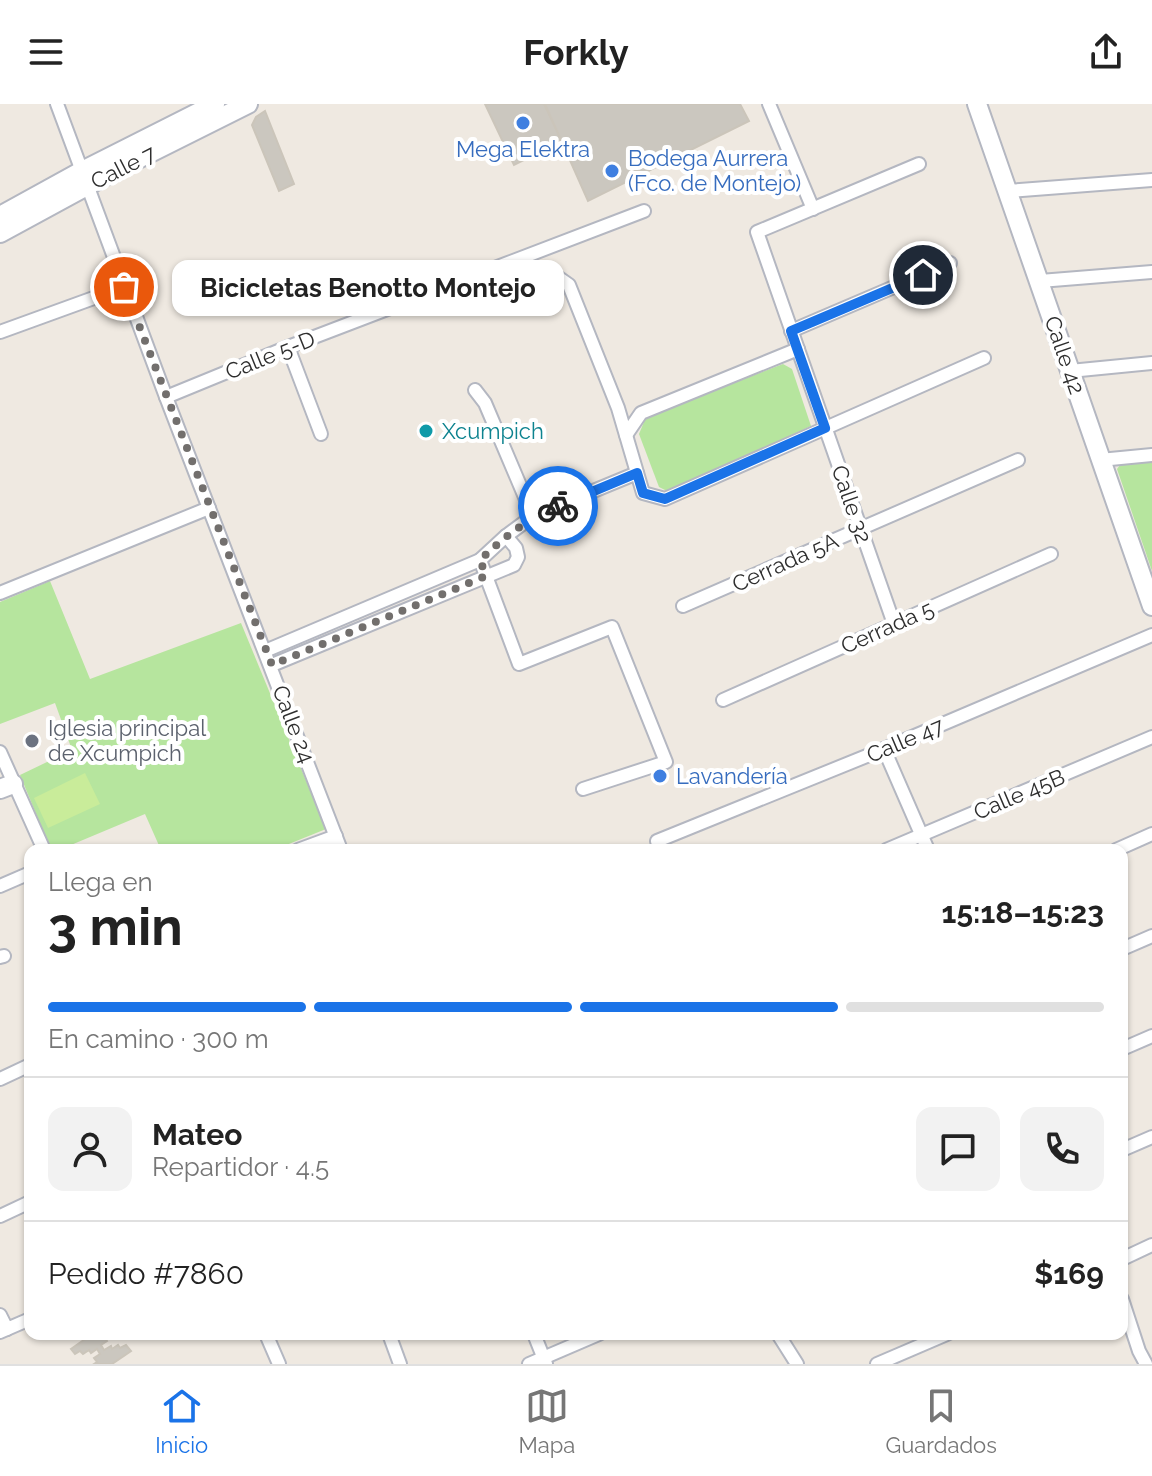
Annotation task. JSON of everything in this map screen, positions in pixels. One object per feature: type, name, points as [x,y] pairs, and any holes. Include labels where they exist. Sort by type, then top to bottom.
[{"type":"street","name":"Calle 24","points":[[57,104],[124,287],[339,844]]},
{"type":"street","points":[[0,216],[85,178],[215,104]]},
{"type":"street","name":"Calle 7","points":[[0,233],[85,178],[248,104]]},
{"type":"street","points":[[769,104],[813,209],[919,164]]},
{"type":"street","name":"Calle 42","points":[[977,104],[1152,606]]},
{"type":"street","points":[[1008,191],[1152,180]]},
{"type":"street","name":"Calle 32","points":[[813,209],[757,232],[894,624]]},
{"type":"street","name":"Calle 5-D","points":[[166,397],[644,211]]},
{"type":"street","points":[[791,331],[950,263]]},
{"type":"street","points":[[1040,281],[1152,272]]},
{"type":"street","points":[[552,273],[569,285],[618,408],[643,493],[665,499],[984,358]]},
{"type":"street","points":[[0,332],[124,287]]},
{"type":"street","points":[[288,347],[321,434]]},
{"type":"street","points":[[626,435],[641,413],[798,349]]},
{"type":"street","points":[[1070,371],[1152,363]]},
{"type":"street","points":[[475,390],[485,403],[533,516]]},
{"type":"street","points":[[1100,460],[1152,455]]},
{"type":"street","name":"Cerrada 5A","points":[[683,606],[1018,460]]},
{"type":"street","points":[[265,651],[480,560],[533,516],[637,473]]},
{"type":"street","points":[[0,593],[209,508]]},
{"type":"street","points":[[272,665],[514,565],[518,557],[516,548],[506,536]]},
{"type":"street","name":"Cerrada 5","points":[[723,700],[1051,554]]},
{"type":"street","points":[[480,560],[519,664],[612,627],[666,762],[583,789]]},
{"type":"street","name":"Calle 47","points":[[663,844],[1152,635]]},
{"type":"street","name":"Calle 45B","points":[[900,844],[1152,737]]},
{"type":"street","points":[[884,749],[926,844]]},
{"type":"street","points":[[0,752],[7,786],[41,844]]},
{"type":"street","points":[[1128,845],[1152,834]]},
{"type":"street","points":[[314,844],[336,836]]},
{"type":"street","points":[[0,886],[24,876]]},
{"type":"street","points":[[1128,946],[1152,936]]},
{"type":"street","points":[[1128,1046],[1152,1036]]},
{"type":"street","points":[[0,1079],[24,1068]]},
{"type":"street","points":[[1128,1147],[1152,1137]]},
{"type":"street","points":[[0,1216],[24,1205]]},
{"type":"street","points":[[1128,1256],[1152,1245]]},
{"type":"street","points":[[0,1315],[3,1331],[24,1322]]},
{"type":"street","points":[[1128,1317],[1146,1364]]},
{"type":"street","points":[[269,1340],[279,1364]]},
{"type":"street","points":[[391,1340],[400,1364]]},
{"type":"street","points":[[536,1340],[544,1361]]},
{"type":"street","points":[[529,1364],[544,1361],[587,1340]]},
{"type":"street","points":[[782,1340],[797,1364]]},
{"type":"street","points":[[877,1364],[933,1340]]},
{"type":"green space","points":[[783,364],[792,369],[811,426],[669,492],[659,487],[639,434],[646,417]]},
{"type":"green space","points":[[1152,462],[1152,571],[1117,469],[1120,465]]},
{"type":"green space","points":[[50,581],[90,679],[241,623],[326,829],[289,844],[158,844],[145,814],[73,844],[49,844],[20,775],[72,750],[55,703],[0,724],[0,602]]},
{"type":"green space","points":[[85,773],[100,804],[48,828],[34,798]]},
{"type":"building","name":"Mega Elektra","points":[[485,104],[544,104],[562,141],[514,165]]},
{"type":"building","name":"Bodega Aurrera (Fco. de Montejo)","points":[[545,104],[740,104],[749,121],[588,201]]},
{"type":"building","points":[[265,111],[294,184],[279,191],[252,125],[256,117]]},
{"type":"building","points":[[84,1340],[106,1340],[101,1345],[104,1350],[126,1345],[131,1351],[112,1364],[94,1364],[97,1362],[94,1358],[100,1354],[97,1349],[91,1353],[89,1350],[75,1354],[71,1349]]},
{"type":"way so far","points":[[124,287],[272,665],[486,576],[480,560],[533,516],[558,506]]},
{"type":"place","name":"Mega Elektra","points":[[523,123]]},
{"type":"place","name":"Bodega Aurrera (Fco. de Montejo)","points":[[612,171]]},
{"type":"place","name":"Bicicletas Benotto Montejo","points":[[124,287]]},
{"type":"place","name":"Xcumpich","points":[[426,431]]},
{"type":"place","name":"Iglesia principal de Xcumpich","points":[[32,741]]},
{"type":"place","name":"Lavandería","points":[[660,776]]},
{"type":"route","points":[[558,506],[637,473],[643,493],[665,499],[825,428],[791,331],[923,275]]}]
